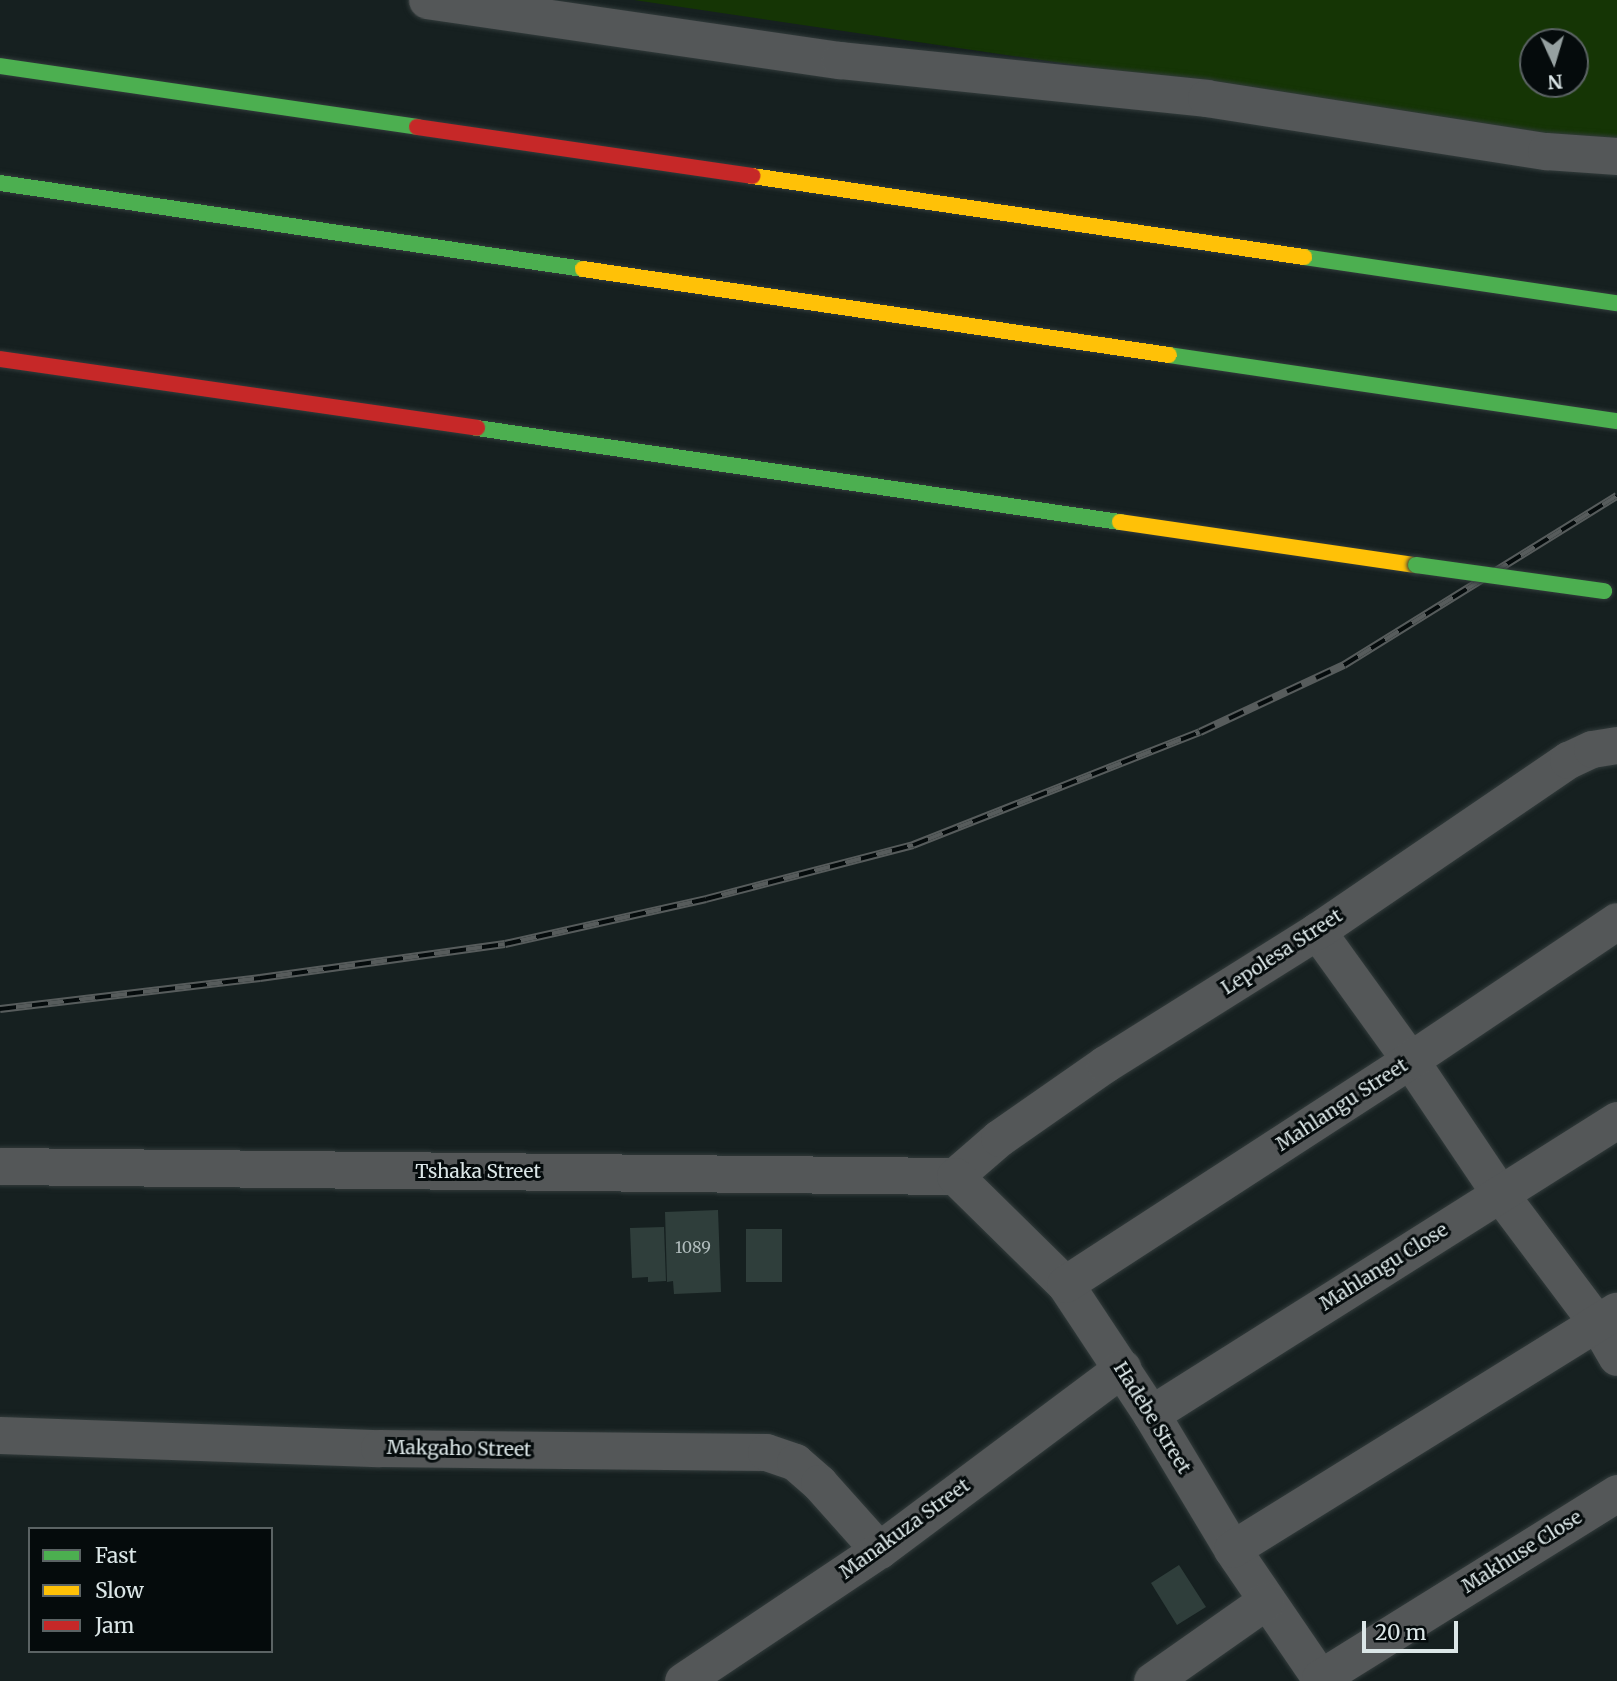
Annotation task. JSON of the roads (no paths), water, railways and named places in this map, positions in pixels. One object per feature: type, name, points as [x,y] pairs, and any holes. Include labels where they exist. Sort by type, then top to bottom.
[{"type":"main road","points":[[0,66],[1617,303]]},
{"type":"main road","points":[[0,183],[1617,421]]},
{"type":"main road","points":[[0,359],[1610,592]]},
{"type":"street","points":[[427,0],[840,60],[1206,98],[1546,151],[1617,156]]},
{"type":"street","name":"Lepolesa Street","points":[[955,1176],[999,1138],[1105,1064],[1317,931],[1567,760],[1592,749],[1617,745]]},
{"type":"street","name":"Mahlangu Street","points":[[1065,1284],[1410,1060],[1617,921]]},
{"type":"street","points":[[1317,931],[1410,1060],[1500,1194],[1607,1317],[1617,1357]]},
{"type":"street","name":"Mahlangu Close","points":[[1151,1414],[1617,1120]]},
{"type":"street","name":"Tshaka Street","points":[[0,1166],[955,1176]]},
{"type":"street","name":"Hadebe Street","points":[[955,1176],[1065,1284],[1151,1414],[1232,1549],[1321,1679]]},
{"type":"street","points":[[1232,1549],[1607,1317]]},
{"type":"street","name":"Manakuza Street","points":[[682,1681],[878,1550],[1122,1368]]},
{"type":"street","name":"Makgaho Street","points":[[0,1435],[379,1448],[766,1452],[795,1462],[811,1476],[878,1550]]},
{"type":"street","name":"Makhuse Close","points":[[1321,1679],[1617,1493]]},
{"type":"street","points":[[1153,1681],[1266,1601]]},
{"type":"railway","points":[[0,1009],[260,978],[505,944],[706,899],[913,845],[1200,732],[1344,665],[1617,496]]}]
